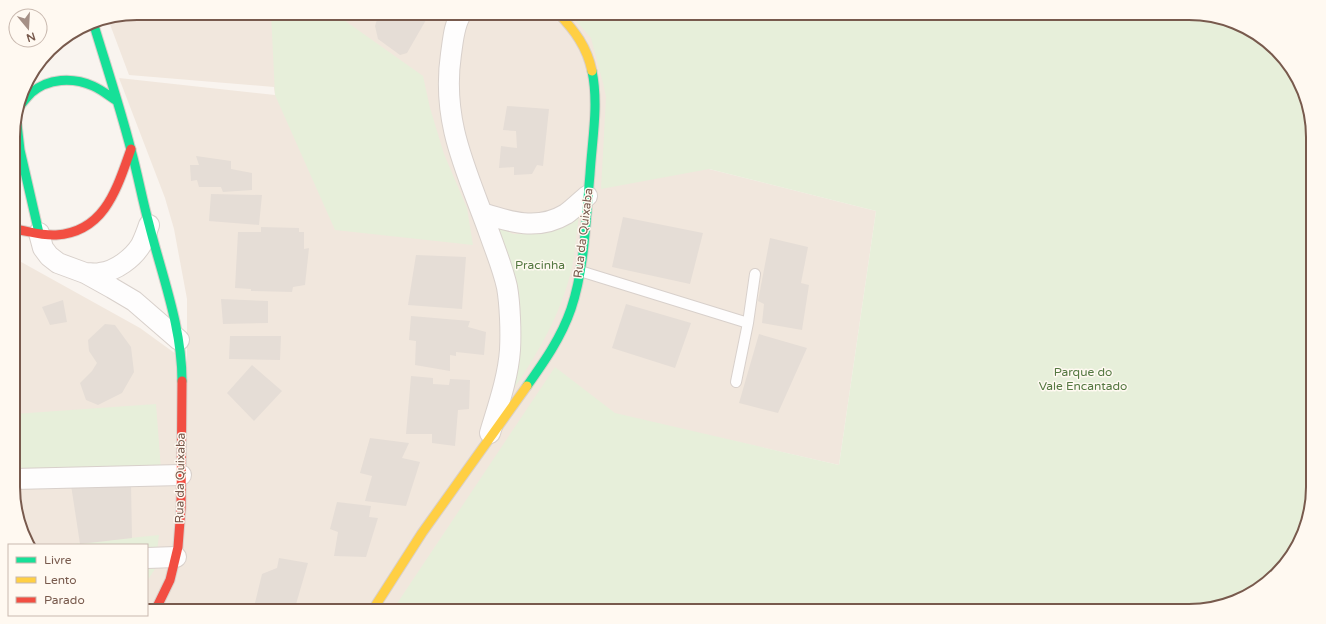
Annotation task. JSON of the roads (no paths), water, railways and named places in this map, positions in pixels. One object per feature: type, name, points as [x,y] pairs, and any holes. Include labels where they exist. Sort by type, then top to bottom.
[{"type":"street","name":"Rua da Quixaba","points":[[459,20],[453,38],[449,69],[448,98],[452,123],[458,151],[501,264],[507,287],[510,351],[503,392],[488,439]]},
{"type":"street","name":"Rua da Quixaba","points":[[376,604],[422,533],[545,361],[559,337],[571,309],[580,271],[585,233],[595,109],[594,82],[588,57],[574,30],[565,20]]},
{"type":"street","name":"Rua da Quixaba","points":[[95,28],[131,149],[149,225],[167,286],[179,340],[182,365],[181,508],[178,547],[170,580],[158,604]]},
{"type":"street","points":[[27,97],[43,85],[60,80],[74,80],[88,84],[117,101]]},
{"type":"street","points":[[20,230],[55,235],[70,234],[84,229],[97,220],[115,193],[131,149]]},
{"type":"street","points":[[20,150],[43,248],[49,256],[58,263],[85,273],[134,301],[179,340]]},
{"type":"street","points":[[482,212],[507,221],[525,224],[547,222],[566,214],[587,196]]},
{"type":"street","points":[[85,273],[101,273],[114,269],[125,262],[141,245],[149,225]]},
{"type":"street","points":[[20,479],[181,475]]},
{"type":"street","points":[[148,558],[176,557]]},
{"type":"lane","points":[[580,271],[748,323]]},
{"type":"lane","points":[[736,382],[748,323],[755,274]]},
{"type":"park label","name":"Pracinha","points":[[540,265]]},
{"type":"park label","name":"Parque do Vale Encantado","points":[[1083,379]]}]
